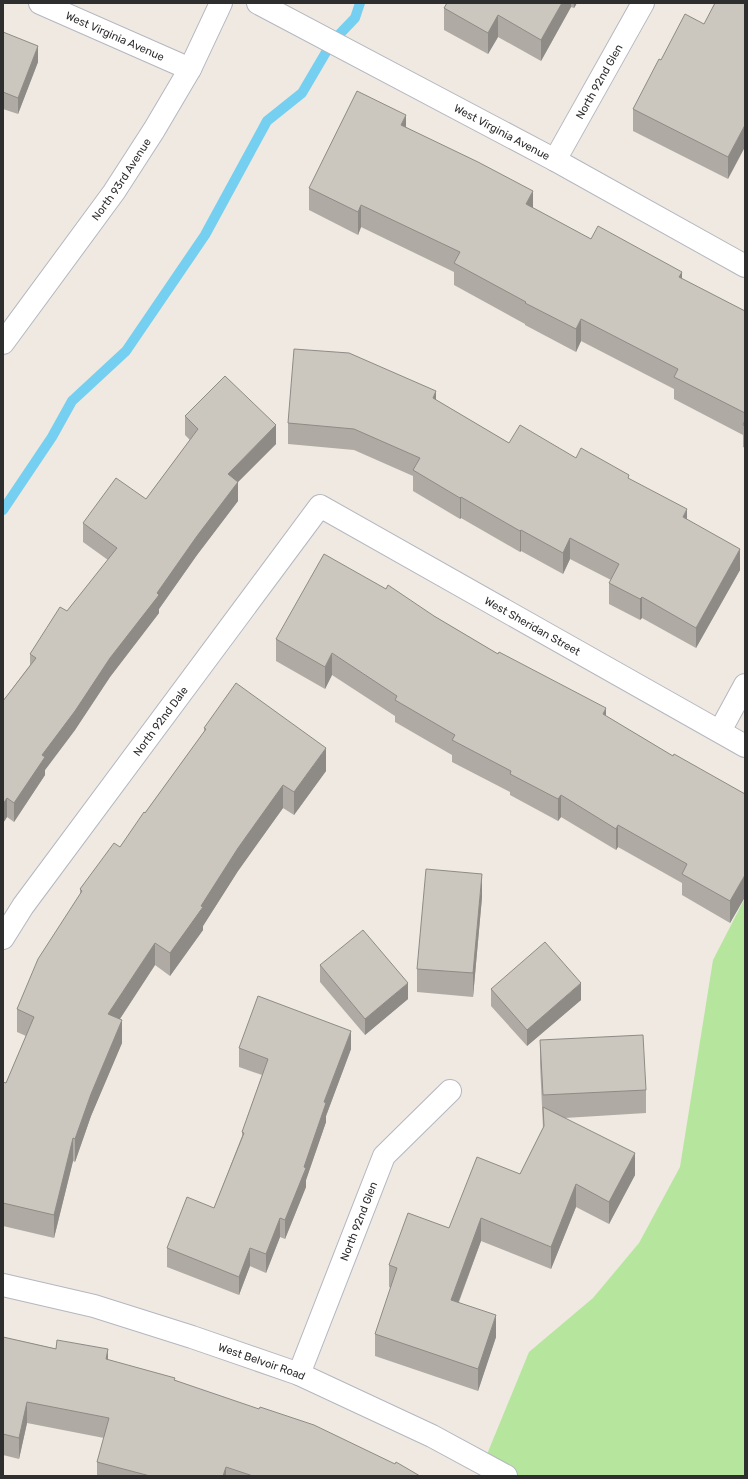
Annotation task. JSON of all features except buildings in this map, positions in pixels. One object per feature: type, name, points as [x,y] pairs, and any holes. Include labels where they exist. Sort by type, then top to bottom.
[{"type":"street","name":"West Virginia Avenue","points":[[40,3],[190,69]]},
{"type":"street","name":"North 93rd Avenue","points":[[3,343],[114,192],[154,130],[190,69],[221,3]]},
{"type":"street","name":"West Virginia Avenue","points":[[258,3],[555,160],[745,266]]},
{"type":"street","name":"North 92nd Glen","points":[[555,160],[643,3]]},
{"type":"street","name":"West Sheridan Street","points":[[320,506],[745,746]]},
{"type":"street","name":"North 92nd Dale","points":[[3,938],[23,906],[320,506]]},
{"type":"street","points":[[720,731],[745,685]]},
{"type":"street","name":"North 92nd Glen","points":[[299,1374],[384,1156],[450,1091]]},
{"type":"street","name":"West Belvoir Road","points":[[3,1285],[94,1306],[192,1337],[299,1374],[432,1436],[506,1476]]},
{"type":"green space","points":[[745,898],[745,1476],[506,1476],[483,1464],[529,1352],[593,1298],[639,1243],[680,1167],[713,960]]},
{"type":"waterway","points":[[3,510],[52,437],[72,401],[126,351],[205,235],[267,121],[302,93],[332,42],[355,18],[360,3]]}]
